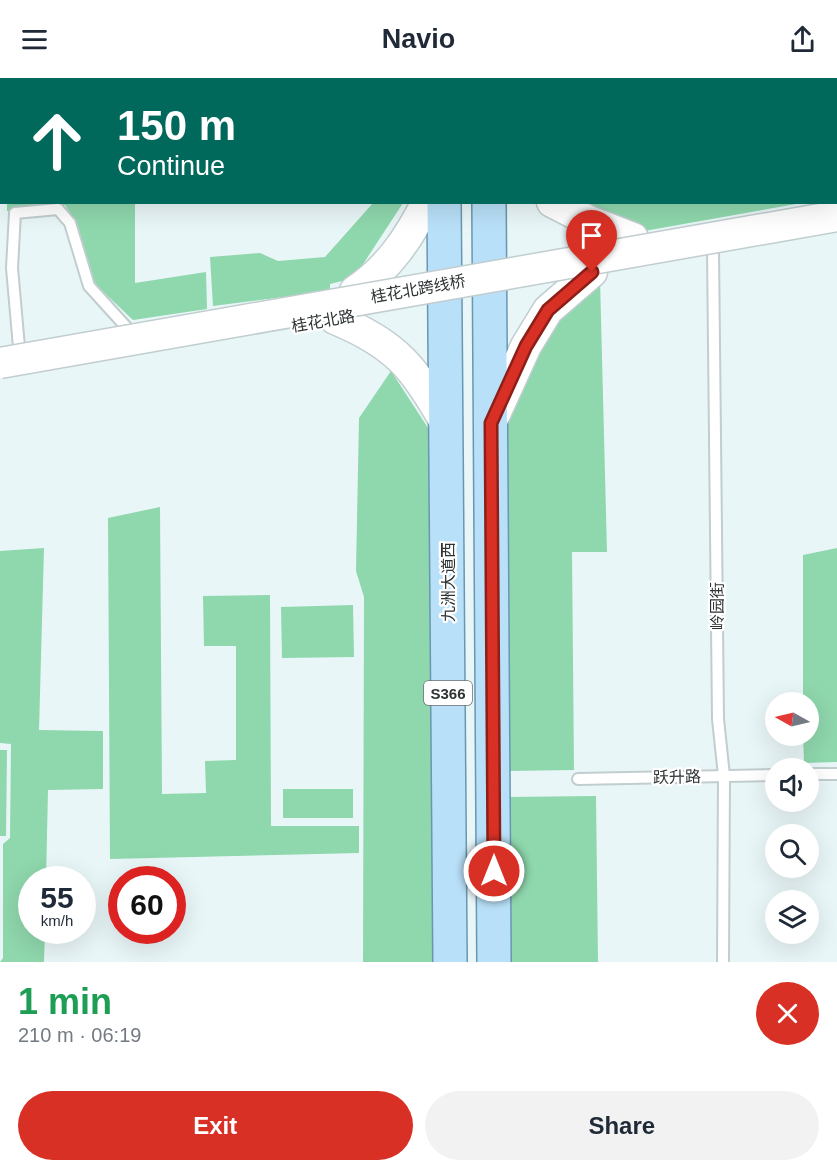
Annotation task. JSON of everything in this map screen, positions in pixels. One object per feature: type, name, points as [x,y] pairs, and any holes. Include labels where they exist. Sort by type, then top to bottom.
[{"type":"main road","points":[[355,291],[373,279],[396,254],[425,204]]},
{"type":"main road","name":"九洲大道西","points":[[444,204],[450,962]]},
{"type":"main road","name":"S366","points":[[489,204],[494,962]]},
{"type":"main road","points":[[556,204],[589,221],[633,238]]},
{"type":"main road","points":[[831,204],[572,249],[568,257],[570,266],[580,272],[592,272],[837,228]]},
{"type":"main road","name":"桂花北跨线桥","points":[[6,354],[837,216]]},
{"type":"main road","points":[[491,423],[526,346],[548,310],[592,272]]},
{"type":"main road","name":"桂花北路","points":[[0,376],[335,319],[380,310],[386,302],[382,289],[355,291],[128,329],[6,354]]},
{"type":"main road","points":[[335,319],[377,338],[399,356],[422,383],[446,424]]},
{"type":"lane","points":[[6,354],[15,213],[58,209],[70,223],[89,286],[128,329]]},
{"type":"lane","name":"岭园街","points":[[713,250],[718,730],[724,776],[723,962]]},
{"type":"lane","points":[[819,774],[837,774]]},
{"type":"lane","name":"跃升路","points":[[578,779],[765,775]]},
{"type":"green space","points":[[7,204],[135,204],[135,283],[206,272],[207,309],[133,320],[94,283],[74,219],[65,205],[7,211]]},
{"type":"green space","points":[[372,204],[402,204],[354,278],[330,284],[330,291],[213,306],[210,257],[260,253],[278,261],[325,257]]},
{"type":"green space","points":[[562,204],[796,204],[633,233]]},
{"type":"green space","points":[[600,279],[607,552],[572,552],[574,770],[501,771],[499,426],[555,314]]},
{"type":"green space","points":[[391,371],[430,431],[444,962],[363,962],[364,597],[356,571],[359,418]]},
{"type":"green space","points":[[160,507],[162,794],[206,793],[205,761],[236,760],[236,646],[204,646],[203,596],[270,595],[271,826],[359,826],[359,853],[110,859],[108,518]]},
{"type":"green space","points":[[44,548],[39,730],[103,731],[103,789],[48,790],[46,866],[18,866],[18,944],[45,944],[44,962],[0,962],[3,958],[3,844],[10,838],[11,744],[0,743],[0,551]]},
{"type":"green space","points":[[837,548],[837,762],[819,763],[819,758],[804,758],[803,746],[819,746],[819,692],[803,692],[803,555]]},
{"type":"green space","points":[[353,605],[354,657],[282,658],[281,607]]},
{"type":"green space","points":[[0,750],[7,750],[6,836],[0,836]]},
{"type":"green space","points":[[283,789],[353,789],[353,818],[283,818]]},
{"type":"green space","points":[[596,796],[598,962],[503,962],[502,797]]},
{"type":"route","points":[[494,871],[491,423],[526,346],[548,310],[592,272]]}]
